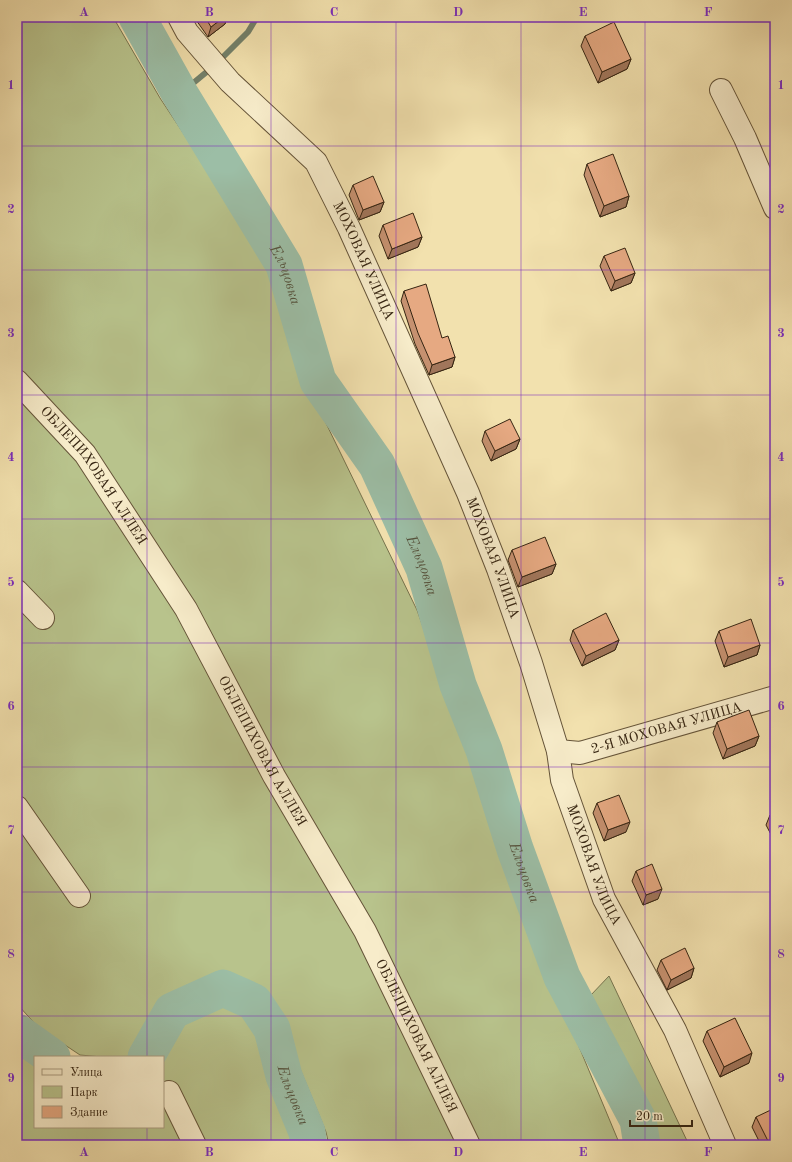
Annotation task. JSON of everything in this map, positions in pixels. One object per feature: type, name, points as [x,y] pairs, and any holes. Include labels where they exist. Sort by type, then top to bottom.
[{"type":"street","name":"МОХОВАЯ УЛИЦА","points":[[179,17],[187,32],[230,82],[316,162],[349,228],[468,493],[498,569],[531,663],[558,751],[562,780],[604,898],[675,1030],[725,1145]]},
{"type":"street","points":[[721,90],[746,138],[775,208]]},
{"type":"street","name":"ОБЛЕПИХОВАЯ АЛЛЕЯ","points":[[17,381],[85,454],[186,609],[274,776],[365,931],[469,1145]]},
{"type":"street","points":[[17,591],[44,618]]},
{"type":"street","name":"2-Я МОХОВАЯ УЛИЦА","points":[[558,751],[580,753],[775,697]]},
{"type":"street","points":[[17,807],[79,896]]},
{"type":"street","points":[[169,1092],[195,1145]]},
{"type":"green space","points":[[17,17],[113,17],[160,98],[267,260],[302,374],[417,610],[535,941],[620,1145],[329,1145],[326,1132],[267,991],[215,973],[158,1002],[131,1056],[80,1055],[38,1027],[17,1004]]},
{"type":"green space","points":[[609,976],[689,1145],[632,1145],[634,1120],[590,996]]},
{"type":"green space","points":[[224,1001],[247,1009],[262,1034],[270,1070],[293,1145],[17,1145],[17,1041],[37,1056],[34,1056],[34,1128],[164,1128],[164,1056],[163,1056],[182,1021]]},
{"type":"building","points":[[205,17],[224,17],[211,27]]},
{"type":"building","points":[[614,22],[631,59],[602,72],[585,36]]},
{"type":"building","points":[[613,154],[629,196],[604,206],[587,164]]},
{"type":"building","points":[[373,176],[384,202],[363,210],[353,185]]},
{"type":"building","points":[[413,213],[422,237],[392,249],[383,225]]},
{"type":"building","points":[[625,248],[635,273],[615,281],[604,256]]},
{"type":"building","points":[[426,284],[442,338],[448,336],[455,357],[432,365],[418,333],[404,291]]},
{"type":"building","points":[[510,419],[520,439],[495,451],[485,431]]},
{"type":"building","points":[[545,537],[556,564],[522,577],[512,550]]},
{"type":"building","points":[[606,613],[619,640],[586,656],[573,630]]},
{"type":"building","points":[[751,619],[760,645],[728,657],[719,631]]},
{"type":"building","points":[[749,710],[759,736],[727,749],[717,722]]},
{"type":"building","points":[[619,795],[630,822],[608,830],[597,803]]},
{"type":"building","points":[[775,812],[775,825],[770,815]]},
{"type":"building","points":[[652,864],[662,889],[646,895],[636,871]]},
{"type":"building","points":[[685,948],[694,968],[671,980],[661,960]]},
{"type":"building","points":[[735,1018],[752,1053],[724,1067],[707,1031]]},
{"type":"building","points":[[775,1108],[775,1145],[770,1145],[756,1117]]},
{"type":"waterway","name":"Ельцовка","points":[[137,17],[180,94],[284,265],[318,381],[377,465],[424,568],[458,685],[484,750],[515,849],[562,977],[638,1120],[642,1145]]},
{"type":"waterway","points":[[180,94],[215,65],[248,32],[257,17]]},
{"type":"waterway","name":"Ельцовка","points":[[147,1056],[172,1011],[223,988],[254,1002],[272,1029],[284,1076],[307,1132],[309,1145]]},
{"type":"waterway","name":"Ельцовка","points":[[17,1032],[51,1056]]}]
